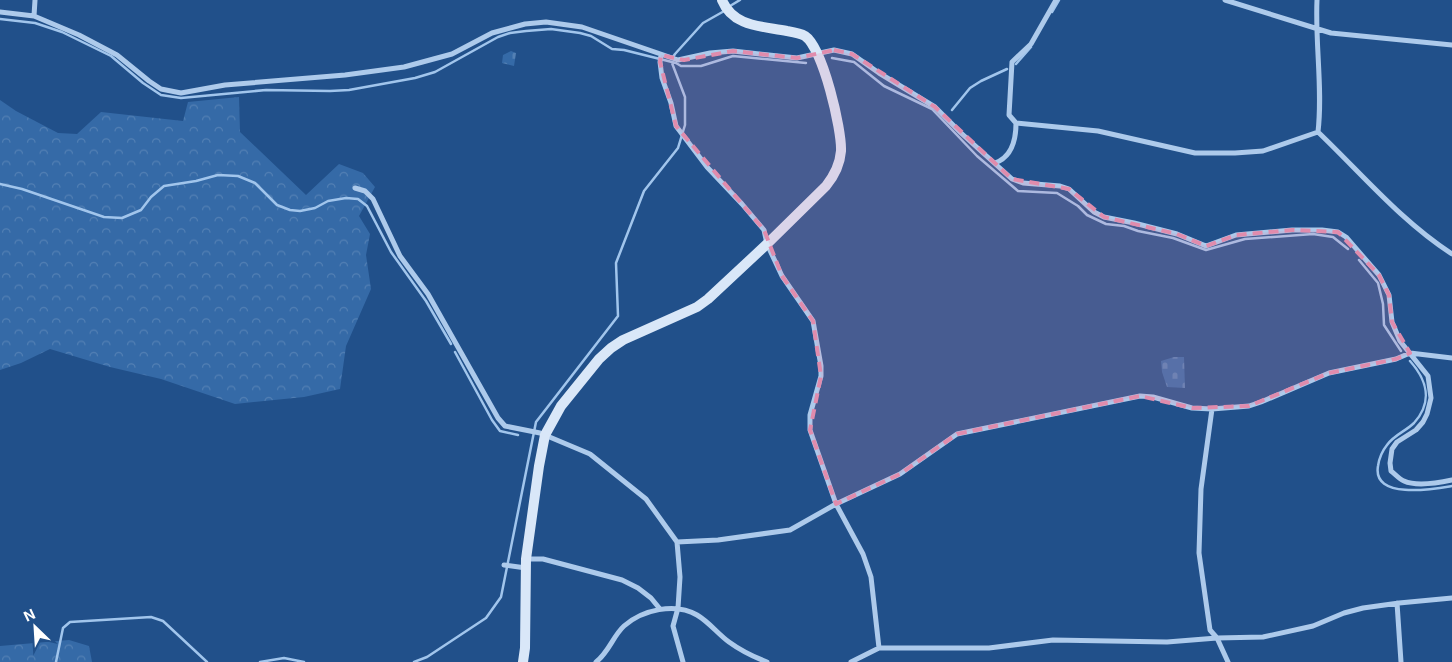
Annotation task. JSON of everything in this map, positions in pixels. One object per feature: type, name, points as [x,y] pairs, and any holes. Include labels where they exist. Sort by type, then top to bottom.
[{"type":"street","points":[[34,16],[35,0]]},
{"type":"street","points":[[1056,0],[1031,44],[1012,62],[1009,115],[1016,123],[1112,133],[1195,152],[1235,154],[1263,151],[1318,132]]},
{"type":"street","points":[[1225,0],[1331,33],[1452,44]]},
{"type":"street","points":[[1318,0],[1316,29],[1320,117],[1318,132]]},
{"type":"street","points":[[523,662],[526,648],[523,565],[539,466],[542,434],[561,406],[611,348],[623,340],[697,307],[708,299],[826,186],[839,161],[841,143],[829,85],[819,54],[806,36],[795,32],[742,22],[725,6]]},
{"type":"street","points":[[0,12],[34,16],[107,49],[149,82],[161,89],[182,93],[225,85],[345,75],[404,67],[452,54],[492,33],[525,24],[546,22],[582,27],[678,60],[733,50],[797,58],[834,50],[852,54],[879,73],[935,106],[961,133],[1012,179],[1023,183],[1060,186],[1069,189],[1094,212],[1104,217],[1177,234],[1206,246],[1236,235],[1292,230],[1338,232],[1346,237],[1379,275],[1389,295],[1392,322],[1400,341],[1428,376],[1431,398],[1427,414],[1416,430],[1397,442],[1392,449],[1391,471],[1404,481],[1414,483],[1452,480]]},
{"type":"street","points":[[662,55],[660,62],[662,78],[671,102],[676,126],[707,167],[764,230],[767,244],[782,276],[813,321],[821,376],[810,415],[810,430],[836,504],[863,554],[871,577],[879,648]]},
{"type":"street","points":[[995,163],[1002,160],[1014,143],[1016,123]]},
{"type":"street","points":[[1318,132],[1393,207],[1433,242],[1452,254]]},
{"type":"street","points":[[355,188],[365,191],[373,199],[400,256],[428,294],[504,426],[542,434],[590,454],[646,499],[676,542],[680,577],[678,608],[674,626],[683,662]]},
{"type":"street","points":[[676,542],[718,540],[790,530],[836,504],[900,474],[957,434],[1140,396],[1153,397],[1192,408],[1212,409],[1248,406],[1329,373],[1396,360],[1410,353],[1452,358]]},
{"type":"street","points":[[1212,409],[1201,489],[1199,553],[1210,630],[1217,638],[1228,662]]},
{"type":"street","points":[[504,565],[523,565],[543,559],[622,580],[638,588],[651,598],[660,609]]},
{"type":"street","points":[[854,662],[879,648],[989,648],[1053,640],[1167,642],[1263,637],[1313,626],[1344,613],[1363,608],[1452,598]]},
{"type":"street","points":[[1397,603],[1402,662]]},
{"type":"street","points":[[596,662],[604,656],[623,627],[636,617],[660,609],[678,608],[696,614],[730,643],[767,662]]},
{"type":"highlighted area","points":[[834,50],[852,54],[935,107],[1012,179],[1069,189],[1104,217],[1177,234],[1206,246],[1236,235],[1292,230],[1338,232],[1379,275],[1389,295],[1392,322],[1410,353],[1396,359],[1329,373],[1249,406],[1192,408],[1140,396],[957,434],[900,474],[836,504],[810,430],[821,376],[813,321],[782,276],[764,230],[676,126],[660,62],[661,55],[684,60],[733,51],[797,58]]},
{"type":"green space","points":[[511,51],[516,53],[514,66],[502,63],[503,55]]},
{"type":"green space","points":[[239,97],[240,132],[306,195],[339,164],[363,173],[375,187],[359,216],[370,234],[366,255],[371,289],[346,346],[340,389],[304,397],[235,404],[161,379],[110,367],[50,349],[21,363],[0,370],[0,100],[16,111],[58,133],[77,134],[101,112],[183,121],[188,102]]},
{"type":"green space","points":[[1174,357],[1184,357],[1185,388],[1167,387],[1161,361]]},
{"type":"green space","points":[[69,640],[89,646],[92,662],[0,662],[0,646]]},
{"type":"waterway","points":[[730,6],[740,0]]},
{"type":"waterway","points":[[1052,12],[1059,0]]},
{"type":"waterway","points":[[673,57],[703,23],[726,10]]},
{"type":"waterway","points":[[0,19],[35,23],[62,32],[111,56],[143,83],[161,95],[181,98],[266,90],[349,90],[415,78],[435,72],[498,37],[510,33],[551,29],[591,36],[612,49],[624,50],[676,63],[681,66],[701,66],[733,56],[806,63]]},
{"type":"waterway","points":[[1016,64],[1031,47]]},
{"type":"waterway","points":[[832,58],[854,62],[884,86],[932,109],[977,156],[1018,191],[1057,193],[1078,206],[1087,215],[1106,224],[1124,226],[1138,231],[1173,238],[1206,250],[1245,239],[1313,234],[1333,237],[1348,249]]},
{"type":"waterway","points":[[414,662],[427,657],[486,618],[501,597],[536,422],[618,316],[616,263],[644,191],[678,148],[685,125],[685,97],[672,63]]},
{"type":"waterway","points":[[952,110],[970,88],[1007,69]]},
{"type":"waterway","points":[[0,184],[22,189],[104,217],[122,218],[141,210],[151,197],[164,186],[218,175],[238,176],[255,183],[277,205],[290,210],[300,211],[315,208],[328,201],[346,198],[358,199],[367,206],[391,252],[426,301],[451,344]]},
{"type":"waterway","points":[[1359,260],[1378,283],[1383,304],[1384,325],[1401,351]]},
{"type":"waterway","points":[[455,352],[492,420],[500,431],[518,435]]},
{"type":"waterway","points":[[1410,361],[1424,383],[1426,391],[1424,407],[1414,423],[1393,438],[1386,447],[1381,455],[1378,466],[1379,477],[1385,484],[1406,490],[1452,486]]},
{"type":"waterway","points":[[56,662],[63,628],[70,622],[151,617],[163,621],[207,662]]},
{"type":"waterway","points":[[260,662],[284,658],[304,662]]}]
